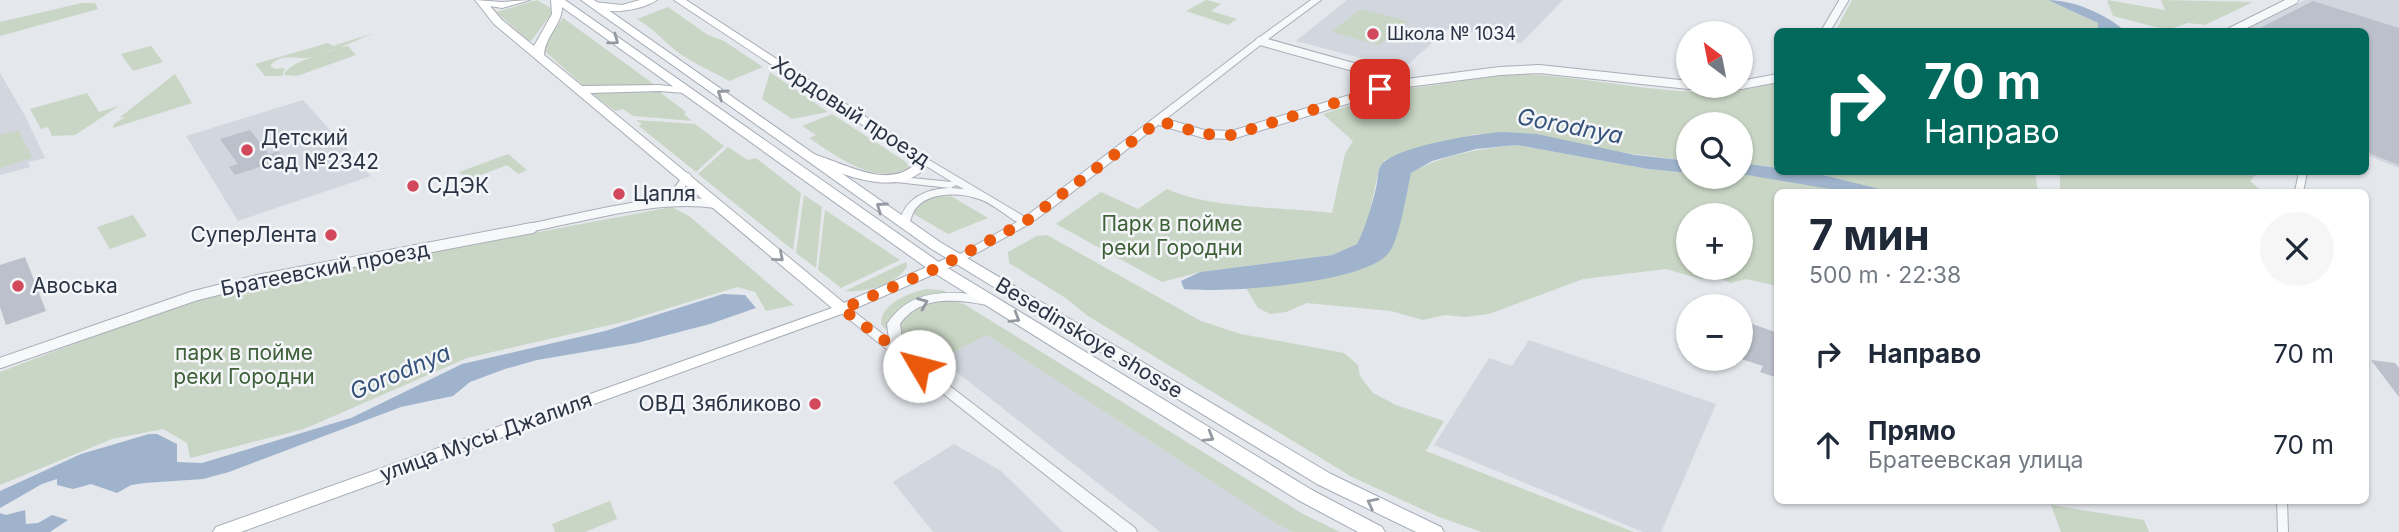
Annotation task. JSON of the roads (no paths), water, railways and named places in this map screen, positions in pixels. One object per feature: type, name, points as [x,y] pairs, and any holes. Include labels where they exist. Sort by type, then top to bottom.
[{"type":"main road","points":[[480,0],[502,5],[525,0]]},
{"type":"main road","points":[[480,0],[489,14],[842,309]]},
{"type":"main road","points":[[539,55],[538,49],[543,36],[558,14],[557,0]]},
{"type":"main road","name":"Besedinskoye shosse","points":[[557,0],[986,301],[1305,495],[1375,532]]},
{"type":"main road","points":[[591,3],[632,7],[652,0]]},
{"type":"main road","name":"Хордовый проезд","points":[[678,0],[919,157]]},
{"type":"main road","name":"Besedinskoye shosse","points":[[591,3],[957,258],[1324,479],[1434,532]]},
{"type":"main road","points":[[579,90],[684,90]]},
{"type":"main road","points":[[811,158],[847,171],[891,179],[920,169],[923,164],[919,157]]},
{"type":"main road","name":"улица Мусы Джалиля","points":[[222,532],[842,309],[957,258]]},
{"type":"street","points":[[957,258],[1025,222],[1317,0]]},
{"type":"street","points":[[1827,28],[1844,0]]},
{"type":"street","points":[[2238,28],[2294,0]]},
{"type":"street","points":[[1260,41],[1407,83]]},
{"type":"street","points":[[1159,121],[1204,134],[1232,135],[1407,83],[1500,71],[1539,69],[1676,84]]},
{"type":"street","points":[[1754,83],[1774,79]]},
{"type":"street","name":"Хордовый проезд","points":[[919,157],[1025,222]]},
{"type":"street","points":[[658,204],[675,194],[687,177]]},
{"type":"street","points":[[891,179],[965,186]]},
{"type":"street","points":[[904,223],[910,205],[922,196],[949,192],[982,197]]},
{"type":"street","name":"Братеевский проезд","points":[[0,363],[194,296],[245,283],[658,204],[696,201],[720,205]]},
{"type":"street","points":[[898,350],[893,324],[912,307],[945,296],[986,301]]},
{"type":"street","points":[[842,309],[1129,532]]},
{"type":"street","points":[[2281,504],[2283,532]]},
{"type":"water","points":[[2048,0],[2068,2],[2089,9],[2121,28],[2098,28],[2098,23]]},
{"type":"water","points":[[1503,132],[1537,134],[1635,155],[1676,160],[1676,172],[1517,145],[1476,149],[1432,161],[1411,173],[1395,240],[1387,255],[1372,265],[1321,280],[1290,284],[1258,288],[1184,289],[1181,281],[1200,272],[1332,255],[1357,244],[1370,210],[1379,169],[1387,160],[1417,147]]},
{"type":"water","points":[[1753,165],[1774,167],[1774,175],[1822,175],[1880,189],[1830,189],[1753,176]]},
{"type":"water","points":[[723,294],[745,295],[756,308],[710,324],[637,343],[537,360],[505,369],[470,382],[453,396],[401,407],[229,472],[203,479],[131,485],[117,493],[91,484],[73,489],[57,485],[57,479],[42,484],[0,508],[0,491],[81,454],[157,434],[177,444],[177,462],[202,463],[351,418],[462,364],[605,331]]},
{"type":"water","points":[[25,510],[26,524],[38,523],[52,515],[68,520],[50,532],[0,532],[0,513],[6,515]]},
{"type":"place","name":"Школа № 1034","points":[[1373,34]]},
{"type":"place","name":"Детский сад №2342","points":[[247,150]]},
{"type":"place","name":"СДЭК","points":[[413,186]]},
{"type":"place","name":"Цапля","points":[[619,194]]},
{"type":"place","name":"СуперЛента","points":[[331,235]]},
{"type":"place","name":"Авоська","points":[[18,286]]},
{"type":"place","name":"ОВД Зябликово","points":[[815,404]]},
{"type":"water label","name":"Gorodnya","points":[[1570,126]]},
{"type":"water label","name":"Gorodnya","points":[[400,372]]},
{"type":"park label","name":"Парк в пойме реки Городни","points":[[1172,236]]},
{"type":"park label","name":"парк в пойме реки Городни","points":[[244,365]]}]
